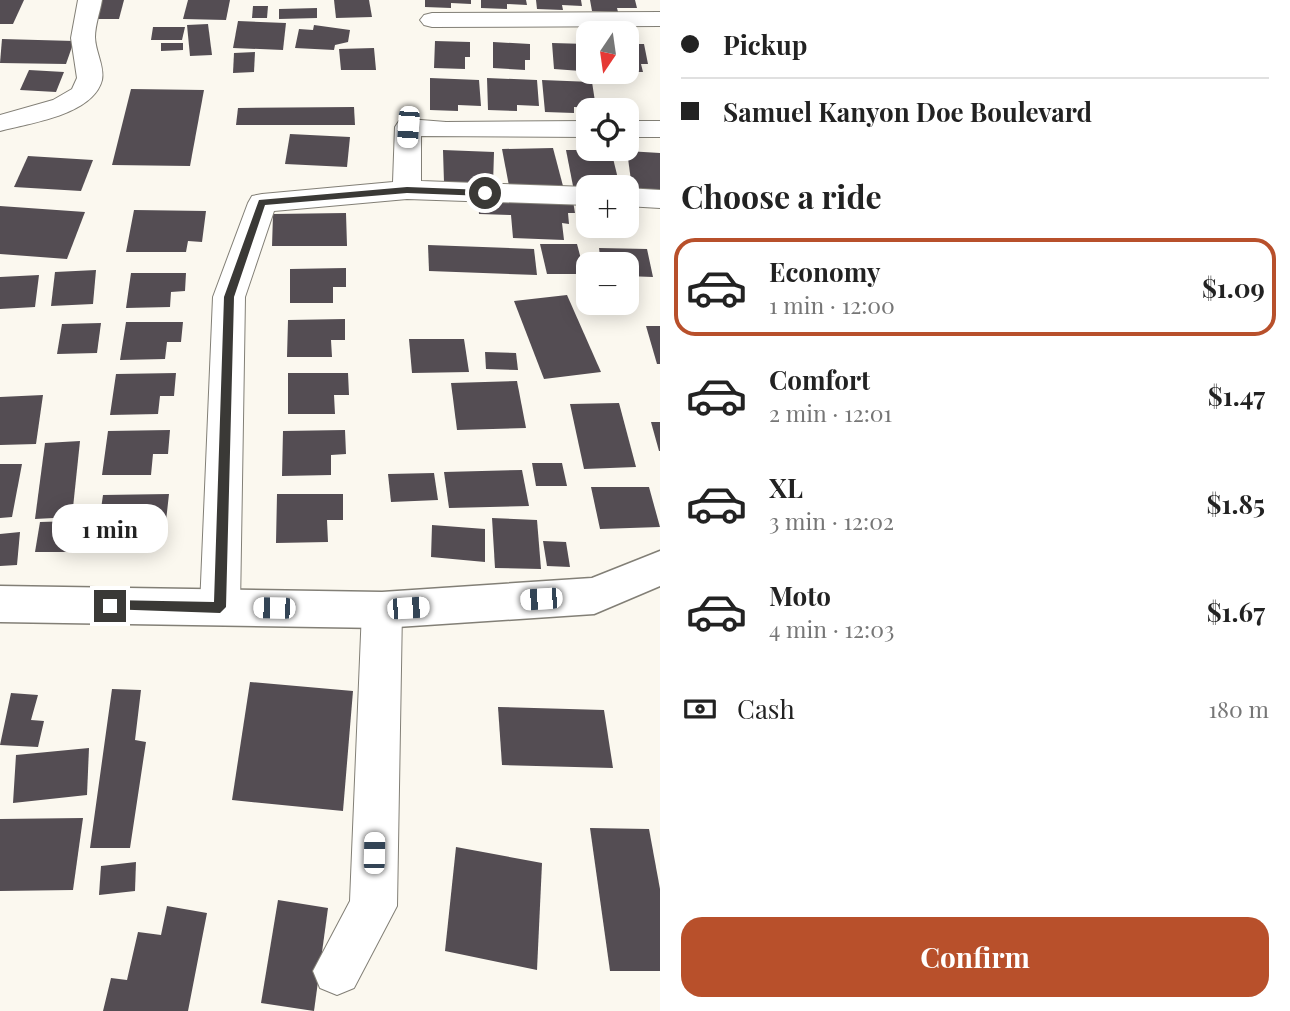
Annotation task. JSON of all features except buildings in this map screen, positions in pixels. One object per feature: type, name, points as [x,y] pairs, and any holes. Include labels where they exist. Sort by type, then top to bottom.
[{"type":"street","points":[[0,123],[62,106],[83,93],[90,78],[83,38],[90,0]]},
{"type":"street","points":[[432,20],[660,19]]},
{"type":"street","points":[[407,190],[408,127],[446,130],[576,129]]},
{"type":"street","points":[[639,129],[660,129]]},
{"type":"street","points":[[220,607],[229,297],[262,202],[407,190],[576,196]]},
{"type":"street","points":[[639,198],[660,199]]},
{"type":"street","points":[[0,604],[382,610],[594,596],[660,568]]},
{"type":"street","points":[[337,971],[373,906],[382,610]]},
{"type":"route","points":[[110,606],[220,607],[229,297],[262,202],[407,190],[485,193]]}]
